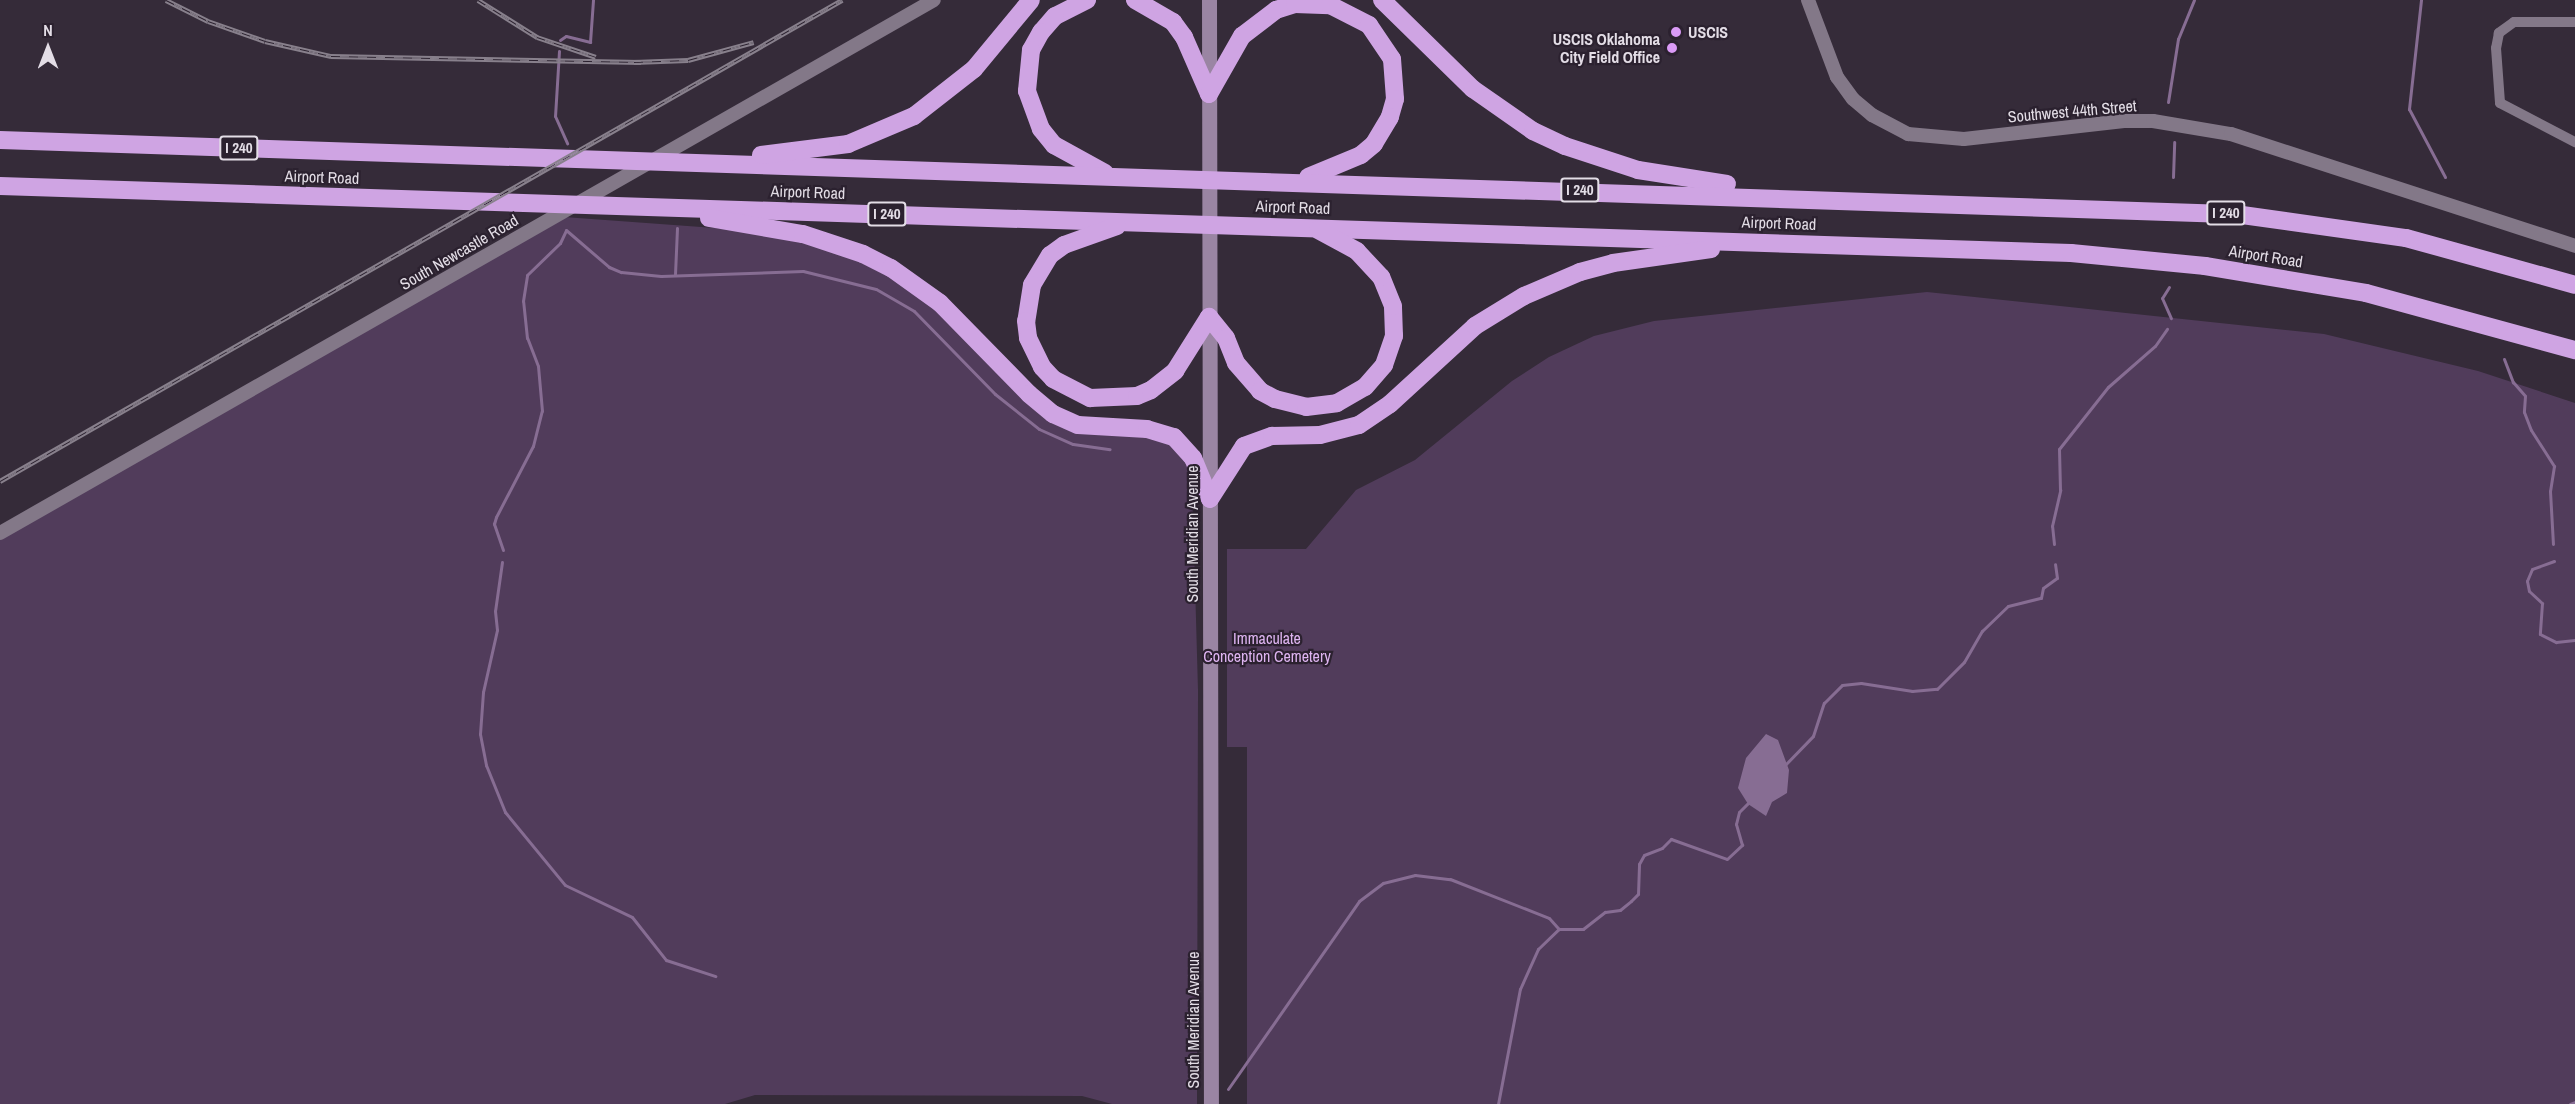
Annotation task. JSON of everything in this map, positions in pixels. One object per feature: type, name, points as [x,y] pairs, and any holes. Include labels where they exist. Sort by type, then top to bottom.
[{"type":"highway","points":[[727,161],[828,148],[870,137],[907,120],[937,101],[974,69],[1030,0]]},
{"type":"highway","points":[[1087,0],[1055,16],[1041,32],[1031,50],[1027,91],[1041,129],[1054,145],[1112,176]]},
{"type":"highway","points":[[1135,0],[1173,22],[1184,37],[1209,94]]},
{"type":"highway","points":[[1382,0],[1473,89],[1502,111],[1565,146],[1638,170],[1697,181],[1869,199]]},
{"type":"highway","points":[[1209,94],[1242,36],[1276,10],[1295,4],[1330,5],[1369,25],[1392,59],[1396,90],[1390,117],[1374,144],[1361,155],[1335,168],[1292,182]]},
{"type":"highway","name":"Airport Road","points":[[0,140],[727,161],[1292,182],[1869,199],[2283,218],[2416,240],[2575,285]]},
{"type":"highway","name":"Airport Road","points":[[0,186],[2071,253],[2205,266],[2366,293],[2575,350]]},
{"type":"highway","points":[[642,207],[803,234],[863,254],[940,303],[1029,394],[1053,414],[1086,426],[1147,429],[1174,437],[1193,458],[1210,500]]},
{"type":"highway","points":[[1133,222],[1070,242],[1050,255],[1032,285],[1026,321],[1031,346],[1042,367],[1066,388],[1090,398],[1137,396],[1151,390],[1175,371],[1209,317],[1226,338],[1246,378],[1275,399],[1306,407],[1322,406],[1365,387],[1384,364],[1394,336],[1388,291],[1371,263],[1357,251],[1314,227]]},
{"type":"highway","points":[[1210,500],[1244,446],[1272,436],[1320,435],[1359,425],[1390,404],[1475,326],[1552,283],[1646,257],[1773,242]]},
{"type":"main road","name":"South Meridian Avenue","points":[[1209,0],[1211,1104]]},
{"type":"street","name":"South Newcastle Road","points":[[0,533],[934,0]]},
{"type":"street","name":"Southwest 44th Street","points":[[1808,0],[1821,39],[1848,92],[1872,115],[1908,134],[1964,138],[2153,121],[2231,134],[2575,246]]},
{"type":"street","points":[[2575,22],[2514,22],[2499,33],[2496,48],[2500,103],[2575,142]]},
{"type":"green space","points":[[564,217],[756,231],[850,254],[918,293],[1037,410],[1150,434],[1181,451],[1192,476],[1198,690],[1197,1104],[1112,1104],[1082,1096],[755,1095],[725,1104],[0,1104],[0,538]]},
{"type":"green space","name":"Immaculate Conception Cemetery","points":[[1927,292],[2324,334],[2478,371],[2575,403],[2575,1104],[1247,1104],[1247,747],[1227,747],[1227,549],[1306,549],[1356,490],[1415,460],[1512,381],[1549,357],[1594,336],[1654,321]]},
{"type":"shaded area","points":[[1766,734],[1778,740],[1789,770],[1787,793],[1772,802],[1766,816],[1748,804],[1738,788],[1746,758]]},
{"type":"waterway","points":[[560,40],[566,36],[590,42],[593,0]]},
{"type":"waterway","points":[[2168,102],[2178,39],[2194,0]]},
{"type":"waterway","points":[[2421,0],[2409,109],[2445,177]]},
{"type":"waterway","points":[[559,51],[555,116],[567,143]]},
{"type":"waterway","points":[[2173,177],[2174,142]]},
{"type":"waterway","points":[[675,274],[677,228]]},
{"type":"waterway","points":[[503,550],[494,524],[533,446],[542,411],[538,366],[527,338],[523,301],[527,275],[560,243],[566,230],[609,267],[621,272],[661,276],[803,271],[876,289],[914,311],[995,394],[1039,429],[1073,444],[1110,449]]},
{"type":"waterway","points":[[2169,287],[2162,298],[2171,318]]},
{"type":"waterway","points":[[2054,544],[2052,526],[2060,490],[2059,449],[2108,387],[2155,346],[2167,329]]},
{"type":"waterway","points":[[2504,359],[2513,382],[2525,396],[2524,412],[2531,430],[2554,466],[2550,491],[2553,544]]},
{"type":"waterway","points":[[2554,561],[2532,569],[2527,581],[2529,591],[2542,603],[2540,634],[2556,642],[2575,640]]},
{"type":"waterway","points":[[502,562],[495,611],[497,630],[483,692],[480,734],[486,765],[505,812],[565,885],[632,917],[666,960],[715,976]]},
{"type":"waterway","points":[[1783,767],[1813,736],[1824,703],[1842,685],[1861,683],[1912,691],[1937,689],[1964,662],[1982,631],[2008,606],[2041,598],[2043,588],[2057,578],[2055,564]]},
{"type":"waterway","points":[[1498,1104],[1520,989],[1538,949],[1559,929],[1583,929],[1605,912],[1620,910],[1631,901],[1638,894],[1639,864],[1644,855],[1662,848],[1671,839],[1727,859],[1742,845],[1736,824],[1739,812],[1749,802]]},
{"type":"waterway","points":[[1228,1089],[1359,901],[1383,883],[1415,875],[1450,879],[1549,918],[1559,929]]},
{"type":"waterway","points":[[2570,1104],[2575,1102]]},
{"type":"railway","points":[[166,0],[208,21],[265,41],[331,56],[641,62]]},
{"type":"railway","points":[[478,0],[537,37],[596,57]]},
{"type":"railway","points":[[0,481],[842,0]]},
{"type":"railway","points":[[634,62],[688,60],[754,42]]},
{"type":"place","name":"USCIS","points":[[1676,32]]},
{"type":"place","name":"USCIS Oklahoma City Field Office","points":[[1672,48]]}]
